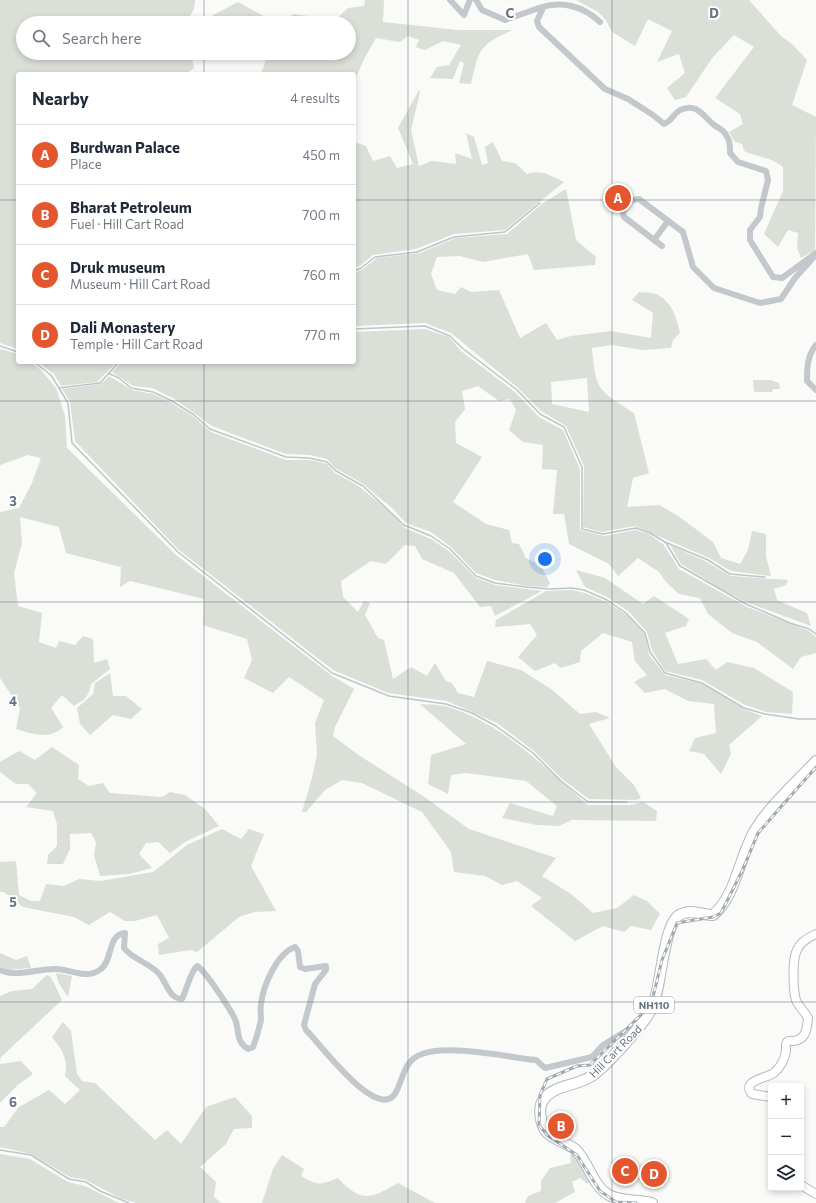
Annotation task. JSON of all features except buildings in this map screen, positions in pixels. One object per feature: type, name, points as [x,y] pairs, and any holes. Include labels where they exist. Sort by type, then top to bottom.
[{"type":"highway","name":"Hill Cart Road","points":[[652,1203],[614,1197],[600,1188],[580,1154],[573,1147],[552,1136],[544,1129],[540,1108],[543,1100],[551,1092],[591,1077],[646,1019],[658,994],[662,960],[673,921],[679,914],[688,912],[713,915],[720,910],[729,894],[755,831],[764,818],[816,761]]},
{"type":"main road","points":[[768,1097],[752,1094],[750,1091],[750,1086],[754,1081],[765,1078],[775,1072],[783,1062],[786,1044],[788,1041],[801,1039],[805,1034],[808,1018],[796,1002],[794,989],[795,958],[797,949],[809,936],[816,934]]},
{"type":"main road","points":[[804,1187],[816,1194]]},
{"type":"street","points":[[450,0],[464,15],[470,0]]},
{"type":"street","points":[[476,0],[482,10],[505,20],[534,8],[539,8],[546,3],[561,1],[577,5],[590,12],[600,22]]},
{"type":"street","points":[[539,8],[542,10],[537,21],[539,27],[605,89],[628,99],[664,124],[671,121],[680,110],[689,108],[699,110],[713,124],[726,133],[730,144],[730,153],[738,162],[766,172],[768,180],[760,208],[760,217],[750,230],[750,240],[773,277],[782,278],[816,253]]},
{"type":"street","points":[[662,246],[624,217],[623,212],[632,200],[640,199],[683,232],[693,267],[714,288],[760,303],[781,299],[794,278],[816,256]]},
{"type":"street","points":[[654,240],[668,221]]},
{"type":"street","points":[[816,345],[808,359],[807,372],[807,381],[816,390]]},
{"type":"street","points":[[0,970],[9,974],[56,969],[91,975],[101,970],[107,964],[114,940],[121,934],[125,934],[124,948],[129,954],[159,974],[171,994],[176,999],[182,999],[188,987],[193,969],[196,966],[201,968],[208,980],[223,997],[236,1020],[238,1040],[248,1049],[253,1047],[256,1040],[261,1019],[260,1005],[272,968],[290,949],[295,947],[298,951],[300,967],[305,969],[326,966],[326,970],[315,984],[304,1025],[306,1030],[343,1073],[360,1087],[381,1100],[389,1099],[395,1094],[405,1066],[421,1054],[447,1050],[536,1060],[545,1068],[560,1066],[592,1057],[603,1045],[617,1035],[646,1019]]},
{"type":"shaded area","points":[[0,0],[195,0],[194,9],[190,16],[16,16],[16,60],[192,60],[194,68],[188,72],[16,72],[16,348],[0,343]]},
{"type":"shaded area","points":[[365,0],[384,0],[383,22],[458,30],[513,30],[493,40],[482,50],[476,63],[471,84],[459,83],[464,63],[460,61],[453,79],[430,78],[437,67],[449,65],[461,45],[443,41],[425,50],[416,47],[419,40],[408,36],[400,42],[376,38],[363,61],[356,78],[356,72],[262,72],[266,60],[356,60],[356,16],[339,16],[348,8],[364,6]]},
{"type":"shaded area","points":[[576,0],[749,0],[781,36],[793,45],[807,60],[792,105],[816,117],[815,250],[801,258],[797,248],[798,233],[788,230],[778,247],[764,234],[783,191],[783,167],[774,161],[744,151],[742,144],[735,142],[729,132],[743,124],[740,114],[715,98],[754,47],[734,35],[713,57],[686,97],[675,100],[667,88],[685,73],[679,54],[657,62],[672,31],[648,19],[635,46],[612,32],[606,20],[598,12]]},
{"type":"shaded area","points":[[238,2],[263,16],[213,16]]},
{"type":"shaded area","points":[[294,14],[308,16],[290,16]]},
{"type":"shaded area","points":[[419,90],[420,92],[411,130],[419,166],[432,161],[456,164],[455,153],[472,159],[466,133],[474,137],[482,165],[488,163],[485,147],[493,142],[502,161],[515,163],[527,174],[537,172],[564,182],[505,230],[454,234],[416,249],[373,255],[356,267],[356,143],[366,146],[373,161],[390,156],[397,168],[413,164],[398,128]]},
{"type":"shaded area","points":[[566,189],[576,240],[596,257],[595,265],[534,270],[528,254],[483,262],[460,256],[437,257],[431,274],[437,290],[455,294],[461,287],[471,292],[499,290],[520,338],[546,323],[557,340],[571,336],[611,331],[651,338],[653,313],[632,300],[639,292],[654,293],[663,298],[673,311],[680,333],[673,340],[671,348],[643,350],[612,345],[592,348],[595,373],[601,388],[606,394],[634,413],[649,473],[633,478],[627,507],[659,505],[677,515],[713,542],[721,558],[740,564],[748,550],[752,531],[766,534],[766,556],[771,576],[731,571],[709,558],[635,526],[602,532],[583,527],[584,466],[566,426],[541,411],[517,387],[451,333],[425,323],[356,326],[356,272],[363,269],[377,258],[420,253],[456,238],[507,234],[543,203]],"holes":[[[587,378],[589,412],[552,404],[551,382]]]},
{"type":"shaded area","points":[[425,329],[449,337],[461,351],[515,392],[539,417],[563,430],[580,469],[580,530],[604,536],[636,530],[649,534],[663,544],[679,569],[747,607],[809,631],[816,637],[816,653],[801,657],[793,669],[757,642],[732,633],[708,614],[700,598],[679,594],[666,582],[659,572],[638,558],[618,576],[609,564],[569,544],[564,514],[553,514],[557,470],[542,469],[543,445],[523,442],[509,430],[516,410],[510,399],[499,401],[478,386],[462,391],[465,409],[455,422],[456,443],[482,457],[453,502],[486,524],[509,530],[512,543],[519,544],[526,558],[541,566],[550,583],[547,587],[527,586],[495,580],[476,573],[451,547],[431,532],[406,523],[392,508],[362,483],[335,468],[327,459],[310,455],[286,454],[212,426],[173,398],[152,388],[133,386],[112,372],[120,364],[356,364],[356,332]]},
{"type":"shaded area","points":[[0,349],[16,353],[16,364],[33,364],[41,370],[56,388],[65,416],[67,448],[176,555],[332,676],[354,689],[335,727],[333,736],[360,756],[423,796],[469,829],[556,858],[542,876],[571,894],[593,913],[617,908],[634,895],[647,901],[660,914],[651,930],[631,926],[624,932],[603,926],[575,941],[531,906],[542,898],[517,881],[502,885],[485,876],[454,872],[451,852],[422,812],[362,783],[342,780],[325,790],[306,812],[302,812],[317,754],[315,723],[324,700],[289,677],[273,693],[244,678],[252,660],[247,639],[203,625],[204,599],[130,581],[120,587],[121,567],[66,553],[59,527],[20,517],[22,543],[14,573],[18,606],[42,613],[39,642],[56,648],[59,641],[75,645],[83,636],[93,639],[94,663],[107,659],[110,669],[91,684],[88,695],[78,704],[74,706],[62,695],[51,708],[63,727],[58,731],[52,734],[41,735],[16,729],[20,708],[0,678],[0,512],[19,508],[32,483],[41,458],[28,455],[0,465]]},
{"type":"shaded area","points":[[41,364],[115,364],[97,382],[61,386],[54,374]]},
{"type":"shaded area","points":[[109,376],[132,390],[153,394],[172,403],[194,417],[211,432],[286,460],[311,460],[327,464],[335,473],[357,485],[389,511],[405,528],[431,539],[450,552],[476,578],[495,585],[542,591],[495,616],[491,606],[480,607],[454,573],[422,559],[415,546],[405,545],[386,564],[371,561],[341,581],[343,597],[358,612],[364,601],[370,603],[365,615],[378,638],[384,640],[393,679],[411,667],[427,676],[435,663],[446,681],[452,683],[458,693],[474,697],[487,661],[521,670],[551,689],[580,714],[596,712],[610,718],[589,724],[616,767],[634,785],[641,798],[636,800],[589,799],[562,779],[534,751],[497,723],[447,701],[388,693],[333,670],[179,550],[75,441],[70,402],[62,389],[101,384]]},
{"type":"shaded area","points":[[753,380],[771,380],[779,383],[780,389],[773,389],[772,392],[754,392]]},
{"type":"shaded area","points":[[670,545],[707,562],[731,576],[788,580],[786,585],[774,589],[777,600],[807,613],[811,626],[746,602],[721,589],[681,564]]},
{"type":"shaded area","points":[[576,570],[605,578],[643,604],[654,596],[689,619],[686,626],[665,633],[678,664],[706,659],[716,670],[727,662],[754,668],[793,692],[792,714],[766,712],[745,705],[702,680],[665,671],[652,650],[647,632],[628,611],[607,597],[585,587]]},
{"type":"shaded area","points":[[572,590],[585,593],[607,602],[627,615],[645,634],[649,655],[665,675],[703,684],[744,709],[762,716],[729,745],[731,754],[721,774],[704,754],[689,751],[695,738],[716,733],[714,704],[688,701],[665,689],[645,693],[634,682],[647,675],[635,661],[632,642],[603,633],[581,651],[580,662],[561,668],[555,663],[535,671],[518,657],[537,635],[530,624],[495,627],[496,620],[546,591]]},
{"type":"shaded area","points":[[110,673],[113,696],[126,696],[142,709],[131,719],[113,715],[90,735],[80,724],[77,708],[93,694],[95,683]]},
{"type":"shaded area","points":[[420,704],[445,706],[487,724],[523,748],[588,805],[631,805],[643,802],[657,811],[656,821],[572,820],[559,826],[537,825],[502,818],[510,803],[553,816],[557,806],[526,781],[466,773],[451,775],[448,794],[428,784],[431,755],[466,744]]},
{"type":"shaded area","points":[[52,747],[79,765],[78,779],[89,786],[103,783],[110,793],[162,797],[170,792],[185,795],[205,809],[219,826],[185,842],[170,853],[158,842],[146,843],[139,854],[152,868],[129,874],[100,876],[94,855],[96,842],[91,833],[70,834],[70,849],[63,864],[47,864],[48,855],[57,846],[57,824],[53,811],[26,807],[37,793],[28,784],[16,784],[0,772],[0,762],[19,751],[35,760]]},
{"type":"shaded area","points":[[222,829],[241,839],[249,829],[264,834],[251,866],[276,911],[255,912],[239,917],[197,952],[190,950],[159,955],[158,944],[169,938],[157,915],[135,921],[125,921],[110,912],[89,925],[74,917],[23,907],[4,892],[0,892],[0,862],[16,861],[19,895],[31,901],[40,901],[46,884],[64,886],[79,879],[101,881],[153,872],[187,845]]},
{"type":"shaded area","points":[[0,953],[16,960],[27,956],[31,968],[7,970],[0,966]]},
{"type":"shaded area","points":[[56,973],[72,976],[68,997],[58,982]]},
{"type":"shaded area","points":[[47,975],[51,977],[62,1000],[1,1057],[0,1061],[0,996],[12,991],[32,989]]},
{"type":"shaded area","points":[[63,1022],[71,1031],[77,1074],[82,1081],[95,1083],[155,1140],[167,1130],[181,1144],[206,1107],[235,1097],[252,1116],[252,1128],[234,1129],[226,1144],[200,1167],[216,1182],[214,1197],[221,1203],[137,1203],[122,1199],[86,1180],[70,1177],[31,1154],[0,1147],[0,1127],[4,1127],[19,1107],[49,1090],[65,1104],[80,1090],[65,1076],[66,1065],[64,1055],[52,1037]]},
{"type":"shaded area","points":[[21,1061],[33,1074],[19,1084],[0,1103],[0,1064]]},
{"type":"shaded area","points":[[573,1153],[591,1180],[587,1184],[580,1178],[572,1182],[575,1192],[555,1203],[525,1203],[528,1196],[541,1191],[541,1181],[550,1168],[571,1163],[570,1155]]},
{"type":"shaded area","points":[[0,1154],[30,1159],[68,1182],[85,1186],[119,1203],[0,1203]]},
{"type":"shaded area","points":[[282,1155],[304,1169],[301,1176],[311,1182],[323,1183],[338,1178],[353,1192],[366,1196],[373,1195],[398,1183],[435,1203],[262,1203],[273,1169]]},
{"type":"waterway","points":[[356,270],[375,257],[417,252],[454,237],[505,232],[540,203]]},
{"type":"waterway","points":[[356,329],[425,326],[450,336],[462,348],[517,390],[540,414],[564,427],[582,467],[582,529],[603,534],[636,528],[708,560],[730,574],[765,577]]},
{"type":"waterway","points":[[0,346],[16,351]]},
{"type":"waterway","points":[[37,364],[51,375],[68,403],[72,443],[178,552],[332,673],[389,696],[446,704],[472,713],[496,726],[533,753],[561,781],[588,802],[627,802]]},
{"type":"waterway","points":[[59,388],[100,383],[117,364]]},
{"type":"waterway","points":[[108,373],[119,378],[131,388],[153,392],[172,401],[194,415],[210,429],[286,457],[309,458],[327,462],[336,471],[363,486],[404,525],[431,536],[450,549],[476,576],[495,583],[550,589],[572,588],[584,590],[607,600],[626,613],[645,633],[650,652],[665,673],[702,683],[744,708],[765,714],[799,719],[816,719]]},
{"type":"waterway","points":[[666,543],[680,566],[746,604],[790,623],[809,629],[816,634]]},
{"type":"waterway","points":[[0,1150],[31,1155],[69,1179],[86,1182],[100,1191],[129,1203]]},
{"type":"railway","points":[[636,1203],[616,1202],[600,1191],[577,1155],[547,1135],[539,1125],[540,1095],[547,1079],[577,1066],[590,1065],[651,1005],[662,960],[677,923],[713,917],[721,913],[742,871],[758,833],[816,767]]},
{"type":"place","name":"Burdwan Palace","points":[[618,198]]},
{"type":"place","name":"Bharat Petroleum","points":[[561,1126]]},
{"type":"place","name":"Druk museum","points":[[625,1171]]},
{"type":"place","name":"Dali Monastery","points":[[654,1174]]}]
